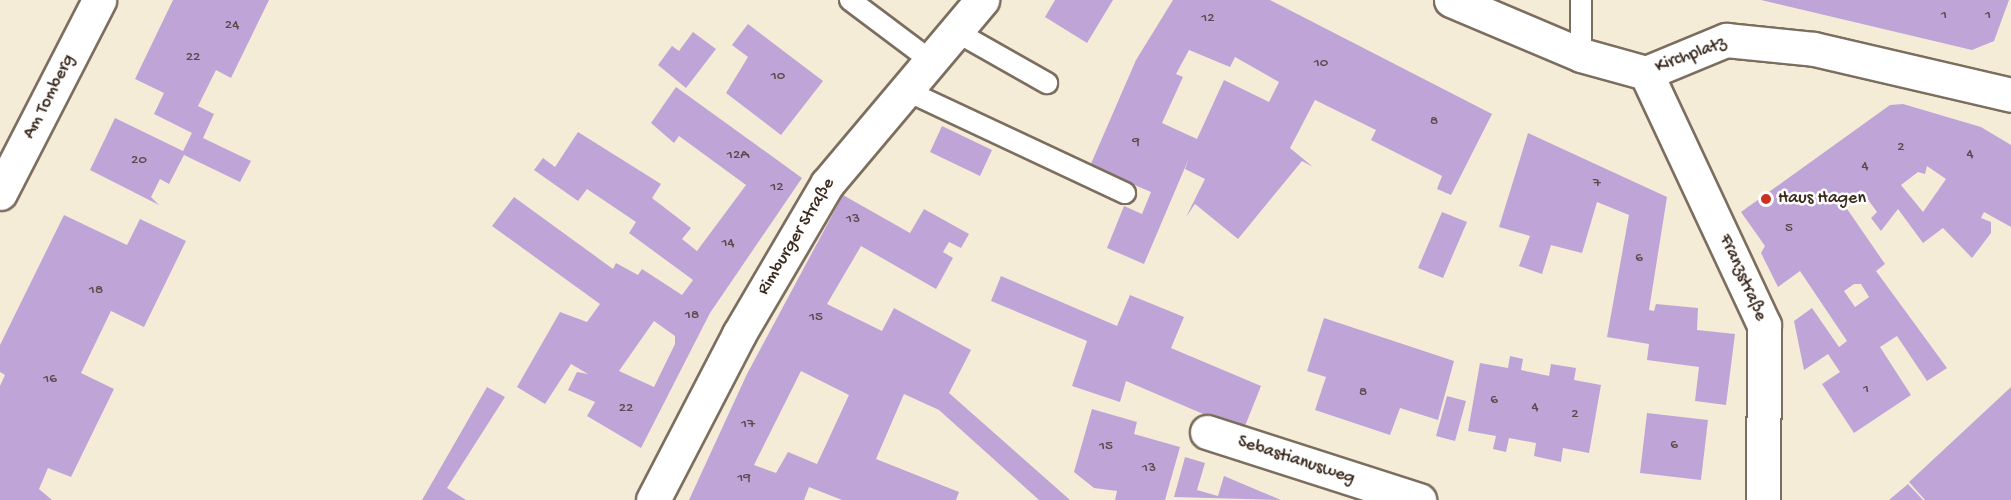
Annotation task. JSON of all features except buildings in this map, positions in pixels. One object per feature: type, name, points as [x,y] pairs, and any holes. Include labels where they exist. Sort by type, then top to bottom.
[{"type":"street","name":"Am Tomberg","points":[[0,193],[99,0]]},
{"type":"street","name":"Rimburger Straße","points":[[653,500],[739,334],[827,184],[982,0]]},
{"type":"street","name":"Kirchplatz","points":[[1451,0],[1581,55],[1646,73],[1726,40],[1814,49],[2011,95]]},
{"type":"street","name":"Franzstraße","points":[[1646,73],[1764,325],[1763,500]]},
{"type":"street","name":"Sebastianusweg","points":[[1207,432],[1419,500]]},
{"type":"lane","points":[[850,0],[930,60]]},
{"type":"lane","points":[[1581,0],[1581,55]]},
{"type":"lane","points":[[955,31],[1047,83]]},
{"type":"lane","points":[[905,90],[1125,193]]},
{"type":"place","name":"Haus Hagen","points":[[1766,199]]}]
